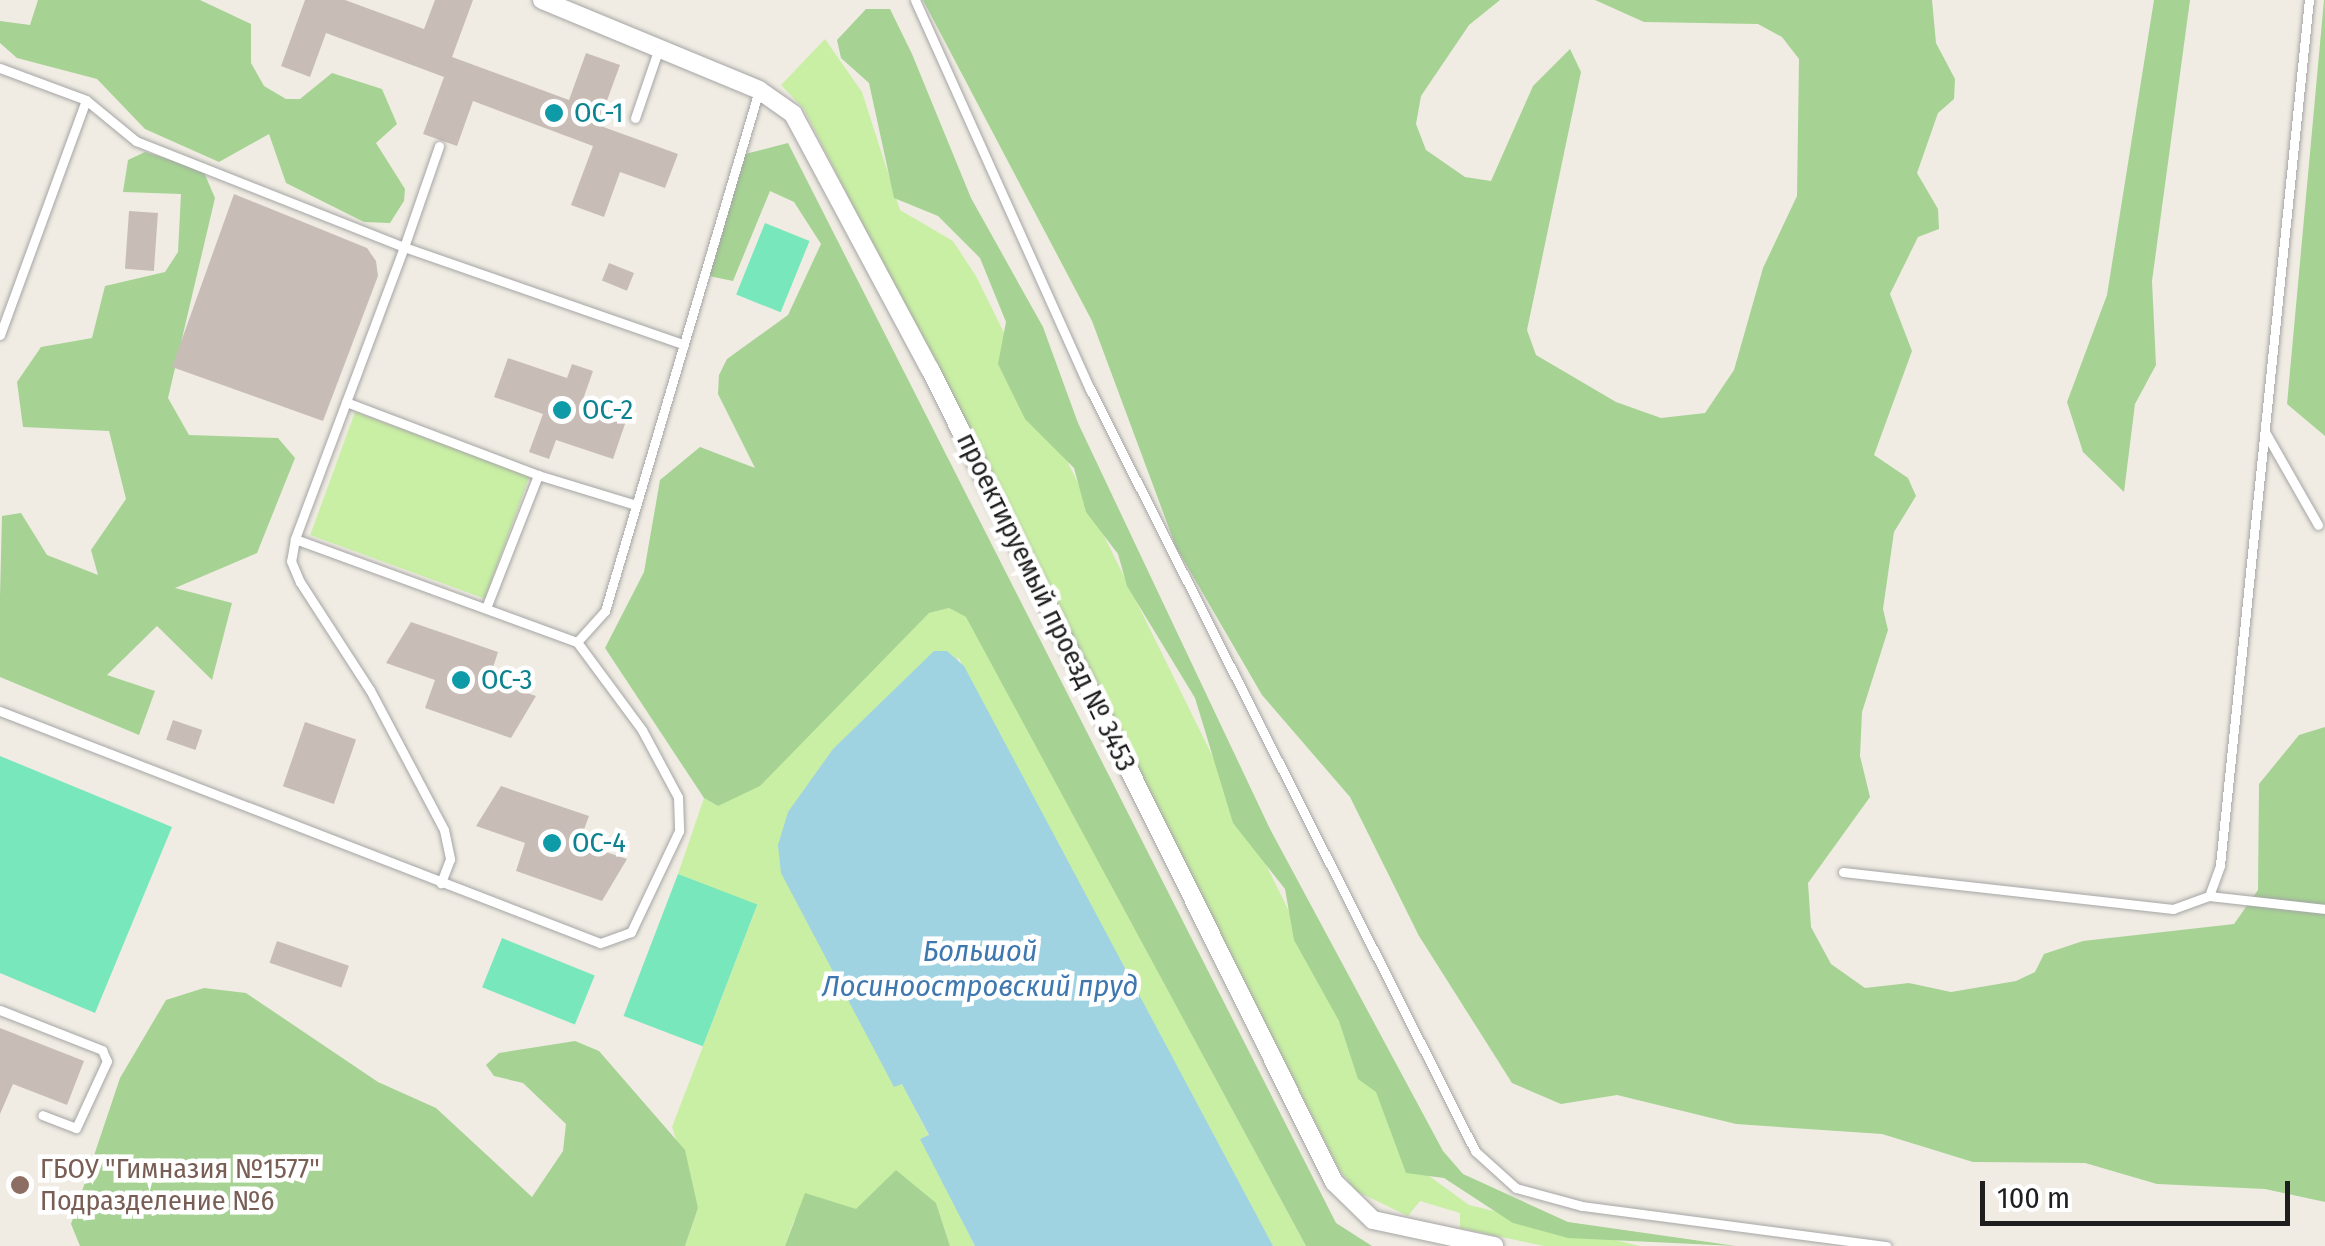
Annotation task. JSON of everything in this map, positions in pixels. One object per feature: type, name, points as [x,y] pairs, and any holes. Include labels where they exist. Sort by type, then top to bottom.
[{"type":"street","name":"проектируемый проезд № 3453","points":[[542,0],[758,90],[800,123],[930,369],[1334,1182],[1373,1220],[1494,1246]]},
{"type":"lane","points":[[915,0],[1090,390],[1475,1150],[1516,1188],[1582,1206],[1886,1246]]},
{"type":"lane","points":[[2210,896],[2220,865],[2309,0]]},
{"type":"lane","points":[[636,118],[659,48]]},
{"type":"lane","points":[[0,68],[86,100],[136,141],[404,247],[684,344]]},
{"type":"lane","points":[[577,642],[605,611],[758,90]]},
{"type":"lane","points":[[0,335],[86,100]]},
{"type":"lane","points":[[440,146],[295,539],[291,560],[300,582],[370,690],[444,830],[450,860],[441,883]]},
{"type":"lane","points":[[346,402],[538,474],[636,505]]},
{"type":"lane","points":[[2264,429],[2318,525]]},
{"type":"lane","points":[[486,608],[538,474]]},
{"type":"lane","points":[[0,711],[600,944],[631,932],[678,831],[678,797],[642,730],[577,642],[295,539]]},
{"type":"lane","points":[[1842,872],[2173,909],[2210,896],[2325,909]]},
{"type":"lane","points":[[0,1010],[102,1050],[107,1061],[76,1128],[42,1116]]},
{"type":"green space","points":[[38,0],[200,0],[251,24],[251,63],[264,86],[286,99],[300,99],[332,73],[382,89],[397,124],[376,143],[405,189],[404,201],[390,223],[364,222],[286,183],[269,134],[219,162],[145,129],[97,79],[17,58],[0,43],[0,21],[30,25]]},
{"type":"green space","points":[[923,0],[1500,0],[1469,25],[1421,96],[1416,124],[1426,150],[1465,177],[1491,181],[1533,86],[1570,49],[1581,72],[1527,330],[1536,355],[1616,402],[1661,418],[1705,413],[1734,370],[1763,268],[1797,196],[1799,59],[1782,37],[1758,24],[1644,22],[1595,0],[1932,0],[1936,43],[1955,79],[1954,99],[1938,113],[1917,173],[1938,209],[1939,229],[1918,237],[1890,294],[1912,351],[1874,455],[1908,478],[1916,496],[1894,532],[1883,609],[1888,630],[1862,712],[1860,756],[1870,797],[1808,883],[1811,927],[1831,964],[1865,988],[1909,983],[1951,992],[2016,981],[2035,972],[2044,954],[2083,941],[2234,924],[2258,890],[2259,784],[2299,735],[2325,727],[2325,1202],[2265,1189],[2157,1184],[2085,1163],[1973,1162],[1882,1134],[1736,1124],[1617,1095],[1561,1104],[1512,1083],[1419,936],[1350,797],[1262,695],[1176,547],[1092,321]]},
{"type":"green space","points":[[2154,0],[2190,0],[2152,281],[2156,365],[2135,404],[2124,492],[2083,452],[2067,402],[2107,295]]},
{"type":"green space","points":[[2325,0],[2325,436],[2287,404]]},
{"type":"green space","points":[[866,9],[890,9],[971,198],[1043,327],[1078,423],[1270,829],[1443,1151],[1463,1174],[1568,1222],[1736,1246],[1568,1238],[1513,1223],[1444,1178],[1406,1173],[1376,1092],[1358,1079],[1339,1021],[1294,940],[1285,889],[1233,823],[1195,698],[1127,586],[1118,554],[1086,512],[1074,468],[1025,419],[998,364],[1006,322],[980,258],[938,216],[894,198],[869,83],[841,58],[837,40]]},
{"type":"green space","points":[[825,39],[862,92],[900,210],[953,241],[976,276],[1414,1165],[1469,1205],[1640,1246],[1544,1246],[1460,1228],[1460,1213],[1420,1201],[1408,1216],[1356,1191],[1339,1169],[804,109],[781,85]]},
{"type":"green space","points":[[788,143],[1336,1223],[1372,1246],[1306,1246],[966,617],[949,608],[929,613],[760,786],[718,806],[704,798],[605,648],[644,572],[660,480],[700,447],[755,468],[718,394],[719,375],[727,359],[788,315],[821,244],[794,202],[770,191],[733,281],[709,276],[745,154]]},
{"type":"green space","points":[[145,152],[203,170],[215,198],[168,398],[189,435],[278,438],[295,458],[257,553],[175,588],[232,603],[212,680],[157,626],[107,675],[155,691],[139,735],[0,677],[0,596],[2,516],[21,513],[47,555],[98,575],[91,550],[126,499],[109,431],[23,427],[17,382],[41,347],[92,338],[105,286],[165,272],[178,252],[181,194],[123,192],[128,160]]},
{"type":"green space","points":[[765,223],[810,241],[781,312],[736,294]]},
{"type":"green space","points":[[355,412],[530,476],[485,599],[310,535]]},
{"type":"green space","points":[[949,608],[967,617],[1306,1246],[1273,1246],[958,657],[894,1087],[902,1083],[929,1136],[921,1139],[975,1246],[950,1246],[936,1203],[794,1220],[785,1246],[685,1246],[698,1208],[672,1127],[757,906],[678,874],[704,798],[718,806],[929,613]]},
{"type":"green space","points":[[0,756],[172,827],[95,1013],[0,973]]},
{"type":"green space","points":[[678,874],[757,904],[703,1046],[624,1016]]},
{"type":"green space","points":[[502,938],[595,975],[575,1025],[482,987]]},
{"type":"green space","points":[[204,988],[246,993],[378,1082],[436,1108],[532,1197],[563,1151],[566,1124],[523,1083],[494,1076],[486,1065],[499,1053],[575,1041],[599,1051],[685,1150],[698,1208],[685,1246],[80,1246],[71,1224],[120,1078],[166,1000]]},
{"type":"green space","points":[[896,1170],[936,1203],[950,1246],[785,1246],[805,1193],[856,1209]]},
{"type":"water","name":"Большой Лосиноостровский пруд","points":[[934,651],[947,651],[964,666],[1273,1246],[975,1246],[920,1139],[929,1135],[902,1084],[894,1087],[781,873],[778,845],[788,812],[833,749]]},
{"type":"building","name":"ОС-1","points":[[305,0],[345,0],[424,29],[435,0],[473,0],[452,57],[569,100],[586,53],[620,65],[598,125],[678,154],[665,188],[620,172],[604,217],[571,205],[593,146],[473,101],[457,146],[423,134],[444,77],[326,33],[310,77],[281,66]]},
{"type":"building","points":[[234,194],[367,248],[376,261],[378,276],[323,421],[172,367]]},
{"type":"building","points":[[129,211],[158,213],[154,271],[125,269]]},
{"type":"building","points":[[609,263],[634,273],[627,291],[602,281]]},
{"type":"building","name":"ОС-2","points":[[508,358],[567,378],[572,364],[593,371],[581,405],[626,421],[613,459],[556,440],[549,459],[529,452],[543,414],[494,397]]},
{"type":"building","name":"ОС-3","points":[[411,622],[498,652],[489,680],[536,696],[511,738],[425,708],[435,680],[386,663]]},
{"type":"building","points":[[173,720],[202,730],[195,750],[166,740]]},
{"type":"building","points":[[305,722],[356,740],[334,804],[283,786]]},
{"type":"building","name":"ОС-4","points":[[501,786],[589,816],[579,843],[627,859],[602,901],[516,871],[525,843],[476,826]]},
{"type":"building","points":[[277,941],[349,966],[341,987],[270,963]]},
{"type":"building","points":[[0,1028],[84,1061],[67,1105],[13,1084],[0,1114]]},
{"type":"place","name":"ОС-1","points":[[554,113]]},
{"type":"place","name":"ОС-2","points":[[562,410]]},
{"type":"place","name":"ОС-3","points":[[461,680]]},
{"type":"place","name":"ОС-4","points":[[552,843]]},
{"type":"place","name":"ГБОУ \"Гимназия №1577\" Подразделение №6","points":[[20,1185]]}]
